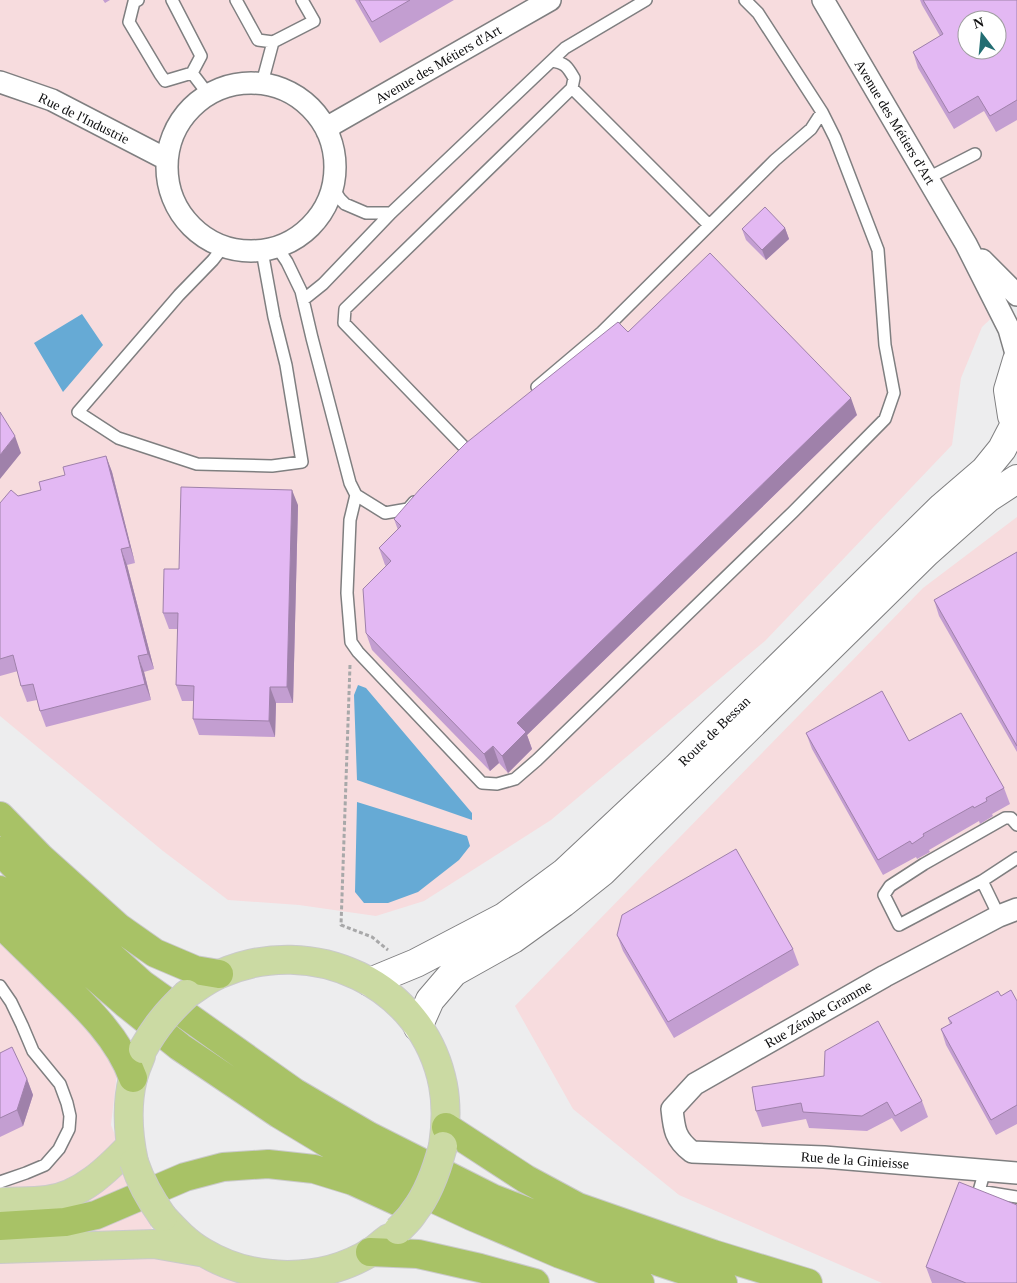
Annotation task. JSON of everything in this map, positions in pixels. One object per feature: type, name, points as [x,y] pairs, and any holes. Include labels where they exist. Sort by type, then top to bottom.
[{"type":"highway","points":[[0,816],[41,858],[118,927],[155,953],[195,970],[218,974]]},
{"type":"highway","points":[[0,851],[45,897],[142,984],[294,1092],[369,1136],[492,1198],[659,1262],[723,1283]]},
{"type":"highway","points":[[0,890],[26,916],[180,1047],[279,1114],[357,1161],[409,1187],[560,1254],[640,1283]]},
{"type":"highway","points":[[0,923],[77,999],[101,1026],[122,1055],[133,1078]]},
{"type":"highway","points":[[444,1137],[578,1207],[713,1254],[808,1283]]},
{"type":"highway","points":[[0,1226],[64,1222],[96,1215],[185,1177],[223,1167],[268,1164],[314,1169],[353,1181],[452,1225],[561,1270],[607,1283]]},
{"type":"highway","points":[[370,1252],[418,1254],[535,1283]]},
{"type":"main road","points":[[284,959],[328,964],[370,982],[404,1010],[418,1027],[437,1064],[442,1085],[444,1137],[439,1164],[427,1192],[414,1212],[398,1230],[370,1252],[317,1278],[288,1276],[259,1278],[202,1252],[181,1236],[163,1217],[151,1200],[144,1188],[132,1154],[128,1112],[133,1078],[143,1050],[153,1032],[170,1010],[202,983],[218,974],[261,961],[284,959]]},
{"type":"main road","points":[[0,1202],[49,1200],[78,1191],[113,1163],[132,1154]]},
{"type":"main road","points":[[0,1249],[154,1244],[202,1252]]},
{"type":"street","name":"Avenue des Métiers d'Art","points":[[327,131],[333,124],[550,0]]},
{"type":"street","name":"Avenue des Métiers d'Art","points":[[823,0],[966,244],[1009,329],[1017,358]]},
{"type":"street","name":"Rue de l'Industrie","points":[[0,82],[52,100],[166,159]]},
{"type":"street","points":[[244,83],[262,83],[283,89],[301,99],[316,113],[327,131],[335,159],[333,188],[321,214],[302,234],[270,249],[242,251],[223,247],[203,238],[186,223],[174,204],[167,182],[166,159],[173,133],[188,111],[208,94],[225,86],[244,83]]},
{"type":"street","name":"Avenue des Métiers d'Art","points":[[966,244],[1017,295]]},
{"type":"street","points":[[1016,426],[1012,416],[1008,390],[1017,358]]},
{"type":"street","name":"Route de Bessan","points":[[370,982],[416,963],[504,917],[564,872],[676,768],[942,507],[985,470],[1002,449],[1016,426]]},
{"type":"street","name":"Route de Bessan","points":[[418,1027],[430,1000],[454,972],[513,939],[602,872],[926,553],[988,498],[1017,479]]},
{"type":"street","name":"Rue Zénobe Gramme","points":[[692,1152],[684,1146],[678,1137],[674,1127],[672,1109],[695,1084],[885,976],[1008,912]]},
{"type":"street","name":"Rue de la Ginieisse","points":[[692,1152],[824,1157],[1017,1173]]},
{"type":"lane","points":[[138,0],[134,2],[129,22],[165,81],[192,73],[201,56],[172,0]]},
{"type":"lane","points":[[236,0],[258,40],[273,42],[314,21],[302,0]]},
{"type":"lane","points":[[303,300],[323,284],[391,213],[565,48],[646,0]]},
{"type":"lane","points":[[356,495],[350,520],[347,593],[351,642],[358,652],[482,783],[497,784],[515,779],[537,760],[793,512],[885,419],[894,393],[885,345],[878,250],[835,138],[822,112],[758,13],[745,0]]},
{"type":"lane","points":[[262,83],[273,42]]},
{"type":"lane","points":[[465,449],[344,323],[345,310],[572,88],[574,78],[568,68],[562,63],[552,61]]},
{"type":"lane","points":[[192,73],[208,94]]},
{"type":"lane","points":[[572,88],[709,225]]},
{"type":"lane","points":[[528,395],[602,332],[775,160],[812,129],[822,112]]},
{"type":"lane","points":[[928,178],[975,154]]},
{"type":"lane","points":[[333,188],[340,200],[345,204],[366,214],[391,213]]},
{"type":"lane","points":[[223,247],[214,260],[179,295],[78,412],[118,438],[197,464],[272,466],[302,462],[286,365],[274,317],[270,249]]},
{"type":"lane","points":[[270,249],[287,262],[301,291],[350,483],[356,495],[385,513],[408,509],[418,496]]},
{"type":"lane","points":[[1017,825],[1011,818],[1005,818],[915,870],[890,886],[884,895],[899,925],[982,881],[1017,858]]},
{"type":"lane","points":[[982,881],[1008,912]]},
{"type":"lane","points":[[0,986],[11,1002],[33,1051],[60,1084],[70,1116],[69,1130],[59,1149],[45,1164],[0,1182]]},
{"type":"lane","points":[[985,1170],[979,1191],[1017,1197]]},
{"type":"path","points":[[351,642],[341,925],[372,936],[394,955],[401,969]]},
{"type":"shaded area","points":[[0,0],[1017,0],[1017,294],[982,327],[961,378],[952,445],[765,641],[551,820],[424,901],[376,916],[299,905],[228,900],[163,851],[0,716]]},
{"type":"shaded area","points":[[1017,517],[1017,1283],[882,1283],[679,1195],[573,1109],[515,1006],[923,588]]},
{"type":"shaded area","points":[[0,938],[75,1009],[117,1073],[111,1125],[154,1234],[238,1283],[0,1283]]},
{"type":"water","points":[[82,314],[103,345],[63,392],[34,343]]},
{"type":"water","points":[[358,685],[366,688],[472,813],[472,820],[357,780],[354,695]]},
{"type":"water","points":[[357,802],[467,836],[470,846],[459,860],[418,892],[388,903],[364,903],[355,892]]},
{"type":"building","points":[[359,0],[410,0],[372,22]]},
{"type":"building","points":[[923,0],[1017,0],[1017,100],[990,116],[978,96],[949,113],[913,52],[943,34]]},
{"type":"building","points":[[765,207],[785,228],[762,250],[742,229]]},
{"type":"building","points":[[710,253],[851,398],[517,723],[526,732],[502,756],[493,746],[484,754],[366,633],[363,589],[391,561],[379,548],[401,526],[394,519],[420,489],[466,443],[618,322],[628,332]]},
{"type":"building","points":[[0,412],[15,436],[0,455]]},
{"type":"building","points":[[106,456],[130,547],[121,549],[148,654],[138,656],[145,684],[40,711],[33,684],[21,686],[13,655],[0,659],[0,503],[11,490],[18,496],[41,490],[39,482],[65,475],[63,467]]},
{"type":"building","points":[[181,487],[292,490],[287,687],[270,687],[269,721],[193,719],[194,686],[176,685],[178,613],[163,613],[164,569],[179,569]]},
{"type":"building","points":[[1017,552],[1017,746],[934,600]]},
{"type":"building","points":[[882,691],[909,741],[961,713],[1004,788],[986,798],[987,801],[974,808],[973,806],[923,834],[924,836],[912,844],[910,841],[878,860],[806,733]]},
{"type":"building","points":[[736,849],[793,949],[668,1022],[617,935],[622,915]]},
{"type":"building","points":[[1011,990],[1017,1001],[1017,1105],[991,1120],[941,1029],[952,1023],[948,1018],[998,991],[1001,996]]},
{"type":"building","points":[[878,1021],[922,1101],[895,1116],[887,1102],[862,1116],[803,1112],[801,1103],[756,1111],[752,1087],[824,1076],[825,1051]]},
{"type":"building","points":[[12,1047],[27,1079],[17,1110],[0,1118],[0,1053]]},
{"type":"building","points":[[959,1182],[1017,1205],[1017,1283],[966,1283],[926,1267]]}]
